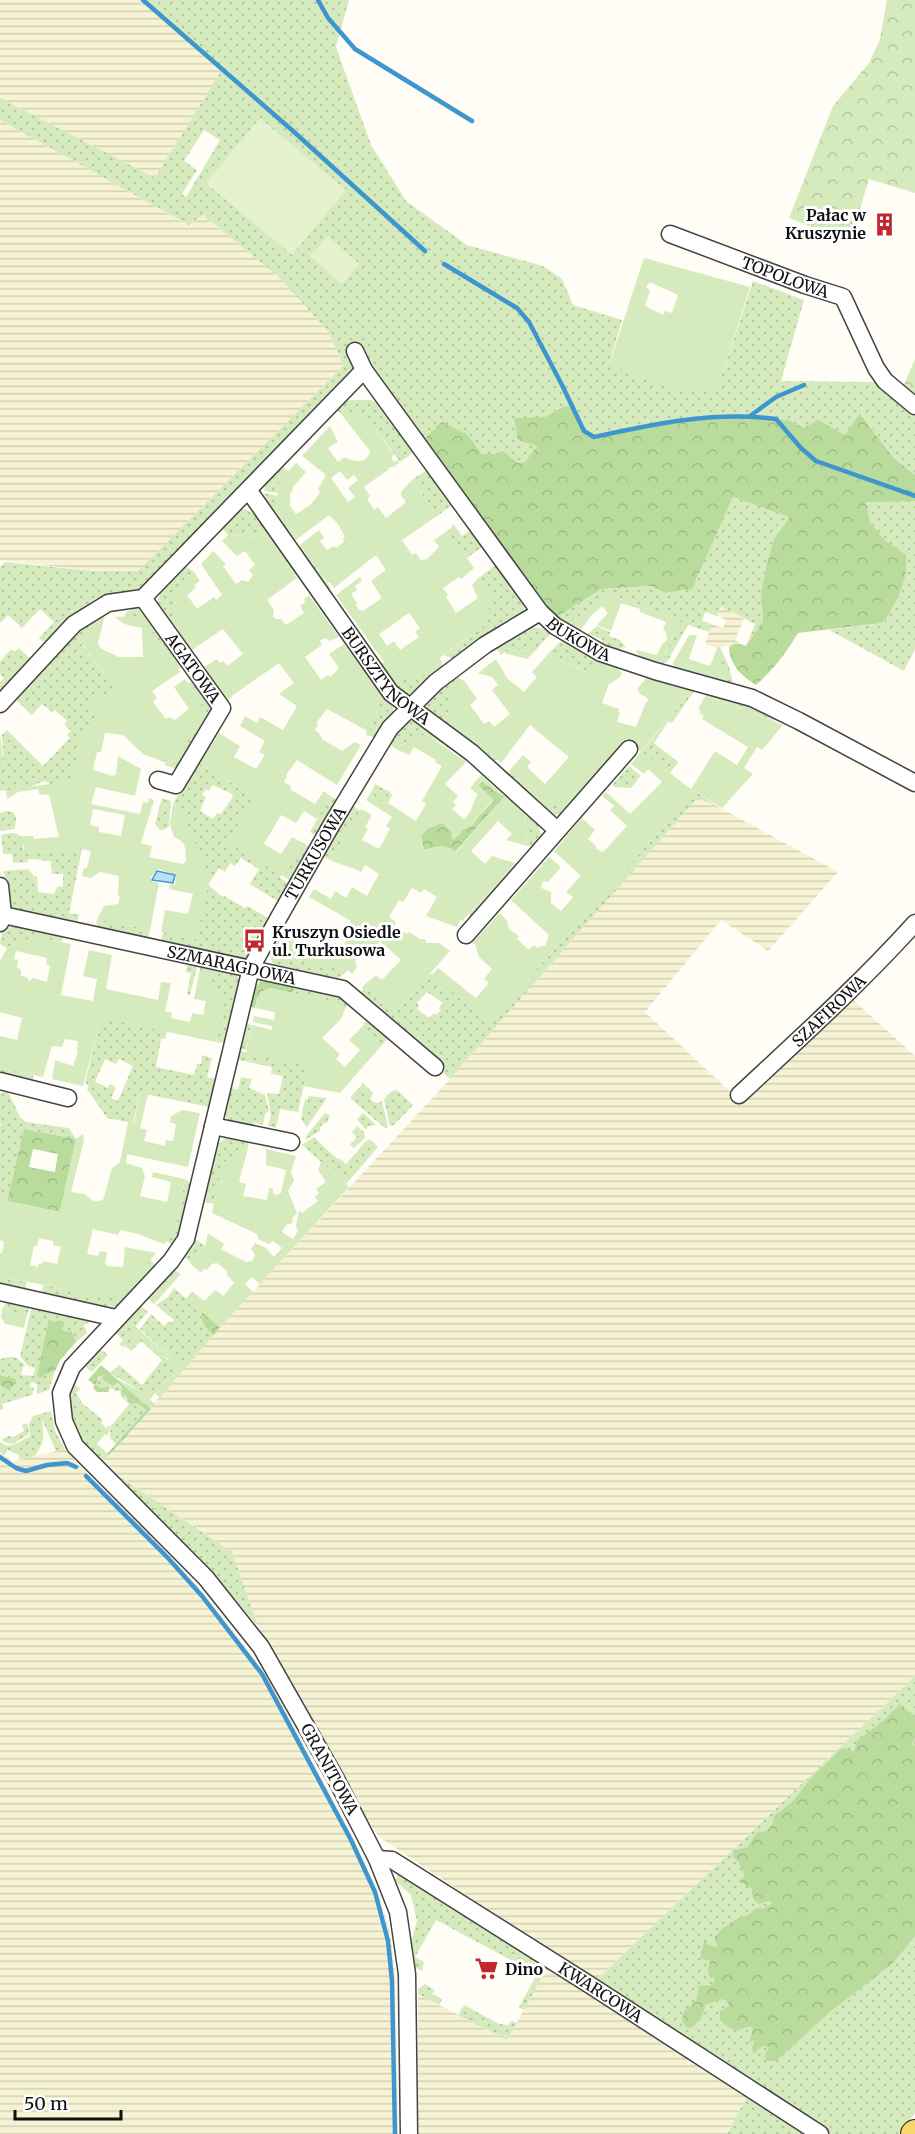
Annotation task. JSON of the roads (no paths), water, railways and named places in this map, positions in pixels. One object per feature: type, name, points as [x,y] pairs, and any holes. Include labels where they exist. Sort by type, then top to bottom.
[{"type":"street","name":"TOPOLOWA","points":[[670,234],[843,297],[876,368],[885,381],[915,406]]},
{"type":"street","name":"BUKOWA","points":[[355,351],[364,370],[540,612],[555,626],[601,653],[655,671],[752,698],[915,783]]},
{"type":"street","points":[[0,704],[74,624],[108,603],[143,598],[364,370]]},
{"type":"street","name":"BURSZTYNOWA","points":[[249,491],[391,693],[472,753],[557,830]]},
{"type":"street","name":"AGATOWA","points":[[143,598],[222,708],[176,785],[158,780]]},
{"type":"street","name":"TURKUSOWA","points":[[99,1470],[75,1446],[64,1421],[61,1393],[72,1367],[171,1261],[186,1239],[251,968],[390,728],[436,682],[484,645],[540,612]]},
{"type":"street","points":[[466,934],[629,749]]},
{"type":"street","points":[[0,886],[2,919]]},
{"type":"street","name":"SZMARAGDOWA","points":[[2,919],[251,968],[344,989],[435,1067]]},
{"type":"street","name":"SZAFIROWA","points":[[739,1095],[861,979],[915,922]]},
{"type":"street","points":[[0,1081],[68,1098]]},
{"type":"street","points":[[213,1125],[291,1142]]},
{"type":"street","points":[[0,1292],[116,1318]]},
{"type":"street","name":"GRANITOWA","points":[[99,1470],[206,1578],[261,1647],[336,1779],[377,1859],[398,1912],[407,1974],[409,2134]]},
{"type":"street","name":"KWARCOWA","points":[[377,1859],[392,1860],[820,2134]]},
{"type":"water","points":[[157,871],[175,875],[173,883],[152,880]]},
{"type":"waterway","points":[[143,0],[293,131],[425,251]]},
{"type":"waterway","points":[[318,0],[328,18],[355,49],[472,121]]},
{"type":"waterway","points":[[444,264],[517,308],[529,322],[584,431],[594,437],[684,420],[729,417],[776,419],[801,448],[816,461],[915,496]]},
{"type":"waterway","points":[[750,416],[776,397],[804,385]]},
{"type":"waterway","points":[[0,1457],[16,1468],[26,1471],[47,1465],[67,1463],[76,1467]]},
{"type":"waterway","points":[[86,1476],[168,1558],[202,1596],[262,1674],[351,1840],[375,1892],[388,1941],[392,1981],[395,2134]]},
{"type":"place","name":"Pałac w Kruszynie","points":[[884,224]]},
{"type":"place","name":"Kruszyn Osiedle ul. Turkusowa","points":[[254,941]]},
{"type":"place","name":"Dino","points":[[487,1969]]}]
